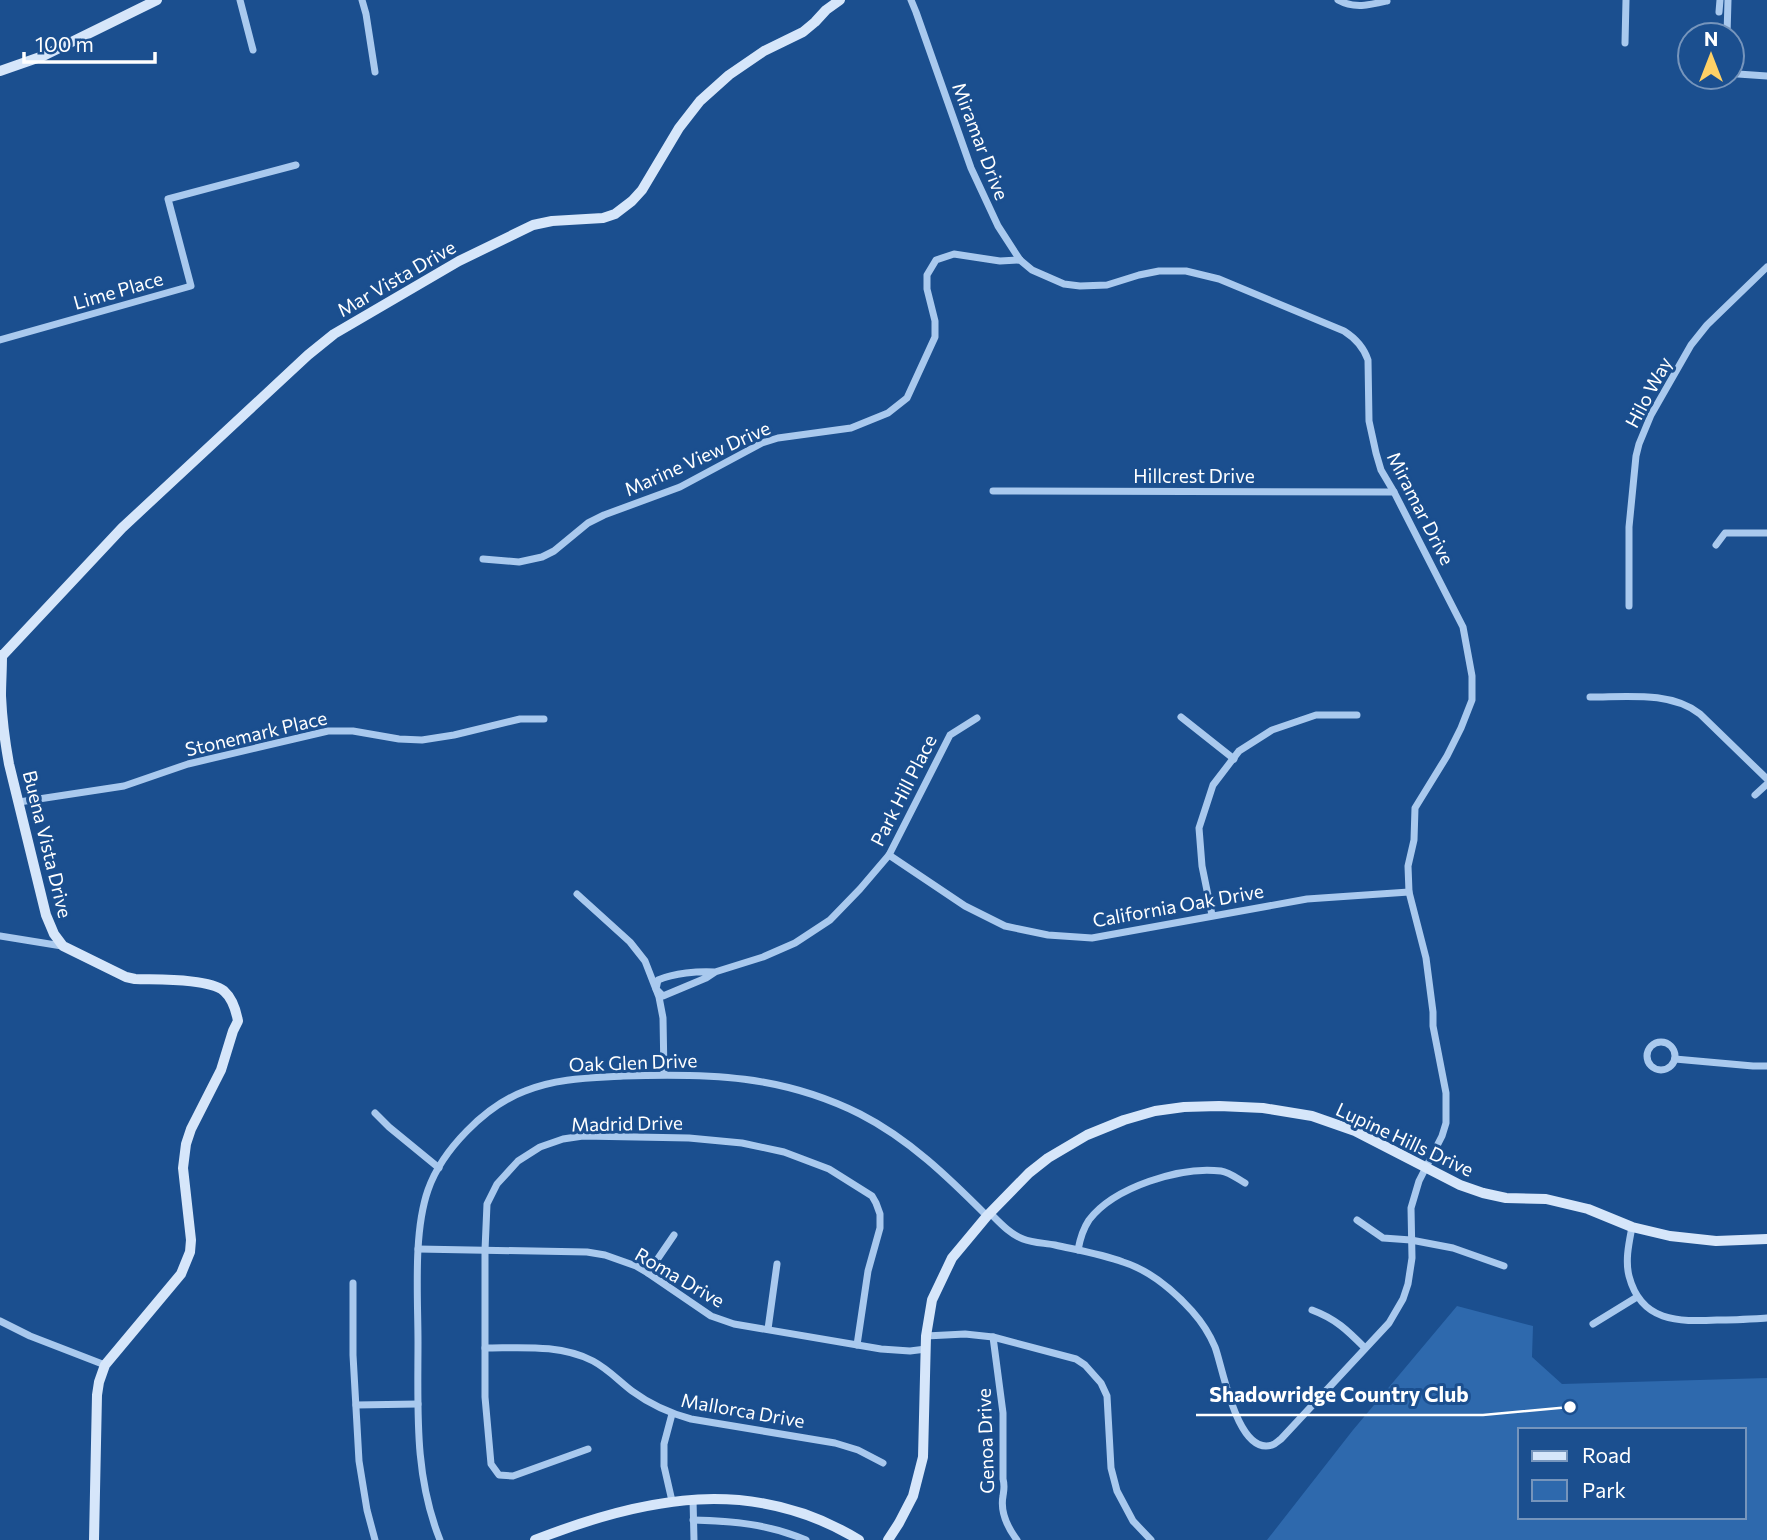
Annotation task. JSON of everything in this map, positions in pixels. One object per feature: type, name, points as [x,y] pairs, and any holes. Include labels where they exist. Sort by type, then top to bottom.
[{"type":"street","points":[[0,71],[43,56],[157,0]]},
{"type":"street","points":[[240,0],[253,50]]},
{"type":"street","points":[[362,0],[374,72]]},
{"type":"street","name":"Mar Vista Drive","points":[[1,656],[122,528],[334,334],[459,261],[533,225],[603,218],[615,214],[642,190],[679,128],[700,101],[729,75],[764,51],[803,32],[840,0]]},
{"type":"street","name":"Miramar Drive","points":[[912,0],[971,168],[998,226],[1020,260],[1032,270],[1064,284],[1080,286],[1107,285],[1159,271],[1186,271],[1219,279],[1344,331],[1366,352],[1369,421],[1381,470],[1464,626],[1472,676],[1472,700],[1447,756],[1415,808],[1414,840],[1408,866],[1409,892],[1426,958],[1433,1026],[1446,1093],[1446,1123],[1419,1181],[1411,1208],[1412,1258],[1403,1299],[1389,1323],[1366,1348]]},
{"type":"street","points":[[1338,0],[1358,6],[1387,1]]},
{"type":"street","points":[[1625,43],[1626,0]]},
{"type":"street","points":[[1719,12],[1720,0]]},
{"type":"street","points":[[1727,21],[1728,0]]},
{"type":"street","points":[[1746,75],[1767,76]]},
{"type":"street","name":"Lime Place","points":[[0,340],[191,286],[167,199],[296,165]]},
{"type":"street","name":"Marine View Drive","points":[[483,559],[519,562],[542,557],[604,514],[680,487],[762,443],[778,438],[851,428],[888,413],[907,398],[935,337],[935,321],[927,289],[928,275],[936,260],[954,254],[1000,261],[1020,260]]},
{"type":"street","name":"Hilo Way","points":[[1629,606],[1629,527],[1639,444],[1651,415],[1691,345],[1707,325],[1767,267]]},
{"type":"street","name":"Hillcrest Drive","points":[[993,491],[1394,492]]},
{"type":"street","points":[[1716,545],[1725,533],[1767,533]]},
{"type":"street","name":"Buena Vista Drive","points":[[1,656],[5,742],[46,915],[54,934],[63,946],[126,977],[213,986],[230,999],[239,1021],[186,1144],[183,1168],[190,1252],[181,1274],[105,1365],[99,1382],[94,1540]]},
{"type":"street","points":[[1590,697],[1655,698],[1688,706],[1767,779]]},
{"type":"street","points":[[1212,915],[1202,866],[1199,828],[1213,785],[1239,751],[1272,730],[1316,715],[1357,715]]},
{"type":"street","points":[[1181,717],[1234,759]]},
{"type":"street","name":"Park Hill Place","points":[[656,989],[663,996],[715,972],[764,957],[795,943],[830,920],[889,855],[950,735],[977,718]]},
{"type":"street","name":"Stonemark Place","points":[[19,802],[124,786],[188,764],[328,731],[422,740],[520,719],[544,719]]},
{"type":"street","points":[[1755,795],[1767,784]]},
{"type":"street","name":"California Oak Drive","points":[[889,855],[965,906],[1005,926],[1048,935],[1092,937],[1307,899],[1409,892]]},
{"type":"street","points":[[577,894],[630,942],[645,961],[663,1018],[663,1074]]},
{"type":"street","points":[[0,936],[63,946]]},
{"type":"street","points":[[656,989],[658,981],[670,975],[715,972]]},
{"type":"street","points":[[1662,1042],[1672,1046],[1675,1059],[1669,1068],[1658,1070],[1649,1065],[1647,1054],[1652,1045],[1662,1042]]},
{"type":"street","points":[[1675,1059],[1767,1066]]},
{"type":"street","name":"Oak Glen Drive","points":[[440,1540],[427,1504],[419,1453],[418,1249],[428,1189],[439,1168],[464,1133],[490,1111],[526,1090],[570,1078],[696,1074],[755,1080],[797,1089],[858,1114],[894,1133],[939,1168],[1007,1230],[1023,1239],[1125,1262],[1151,1276],[1175,1294],[1194,1313],[1213,1343],[1239,1423],[1253,1441],[1265,1446],[1281,1439],[1366,1348]]},
{"type":"street","name":"Lupine Hills Drive","points":[[888,1540],[913,1496],[923,1457],[926,1336],[932,1300],[952,1258],[989,1214],[1029,1173],[1048,1158],[1087,1135],[1125,1120],[1155,1111],[1219,1106],[1263,1108],[1312,1116],[1355,1131],[1460,1185],[1483,1193],[1506,1198],[1546,1199],[1588,1209],[1632,1227],[1670,1236],[1716,1241],[1767,1238]]},
{"type":"street","points":[[375,1114],[439,1168]]},
{"type":"street","name":"Madrid Drive","points":[[588,1449],[513,1476],[499,1475],[491,1464],[485,1396],[487,1204],[497,1184],[518,1161],[540,1147],[583,1136],[690,1138],[742,1143],[784,1152],[829,1169],[872,1196],[880,1214],[880,1228],[868,1271],[857,1345]]},
{"type":"street","points":[[1078,1250],[1089,1221],[1104,1205],[1137,1186],[1164,1176],[1223,1171],[1245,1183]]},
{"type":"street","points":[[1357,1220],[1383,1238],[1453,1248],[1504,1266]]},
{"type":"street","points":[[1632,1227],[1628,1253],[1629,1274],[1637,1297],[1653,1312],[1675,1321],[1688,1322],[1767,1318]]},
{"type":"street","points":[[648,1273],[674,1235]]},
{"type":"street","name":"Roma Drive","points":[[418,1249],[587,1252],[604,1255],[636,1266],[711,1316],[734,1324],[881,1349],[926,1349]]},
{"type":"street","points":[[768,1329],[777,1264]]},
{"type":"street","points":[[353,1283],[353,1356],[359,1461],[375,1540]]},
{"type":"street","points":[[1593,1324],[1637,1297]]},
{"type":"street","points":[[1312,1310],[1330,1317],[1366,1348]]},
{"type":"street","points":[[0,1321],[30,1336],[105,1365]]},
{"type":"street","points":[[926,1336],[965,1334],[993,1337],[1076,1359],[1085,1365],[1101,1383],[1107,1396],[1111,1468],[1117,1491],[1133,1521],[1151,1540]]},
{"type":"street","name":"Genoa Drive","points":[[993,1337],[1003,1413],[1003,1512],[1017,1540]]},
{"type":"street","name":"Mallorca Drive","points":[[485,1348],[562,1350],[592,1360],[654,1406],[672,1414],[835,1443],[858,1450],[883,1463]]},
{"type":"street","points":[[356,1405],[418,1404]]},
{"type":"street","points":[[672,1414],[664,1444],[664,1466],[672,1501]]},
{"type":"street","points":[[535,1540],[565,1528],[624,1511],[672,1501],[716,1498],[768,1504],[816,1517],[859,1540]]},
{"type":"street","points":[[693,1499],[694,1540]]},
{"type":"street","points":[[693,1520],[735,1521],[786,1532],[806,1540]]},
{"type":"green space","points":[[1457,1306],[1533,1326],[1532,1357],[1562,1384],[1767,1378],[1767,1540],[1267,1540],[1353,1430]]},
{"type":"place","name":"Shadowridge Country Club","points":[[1570,1407]]}]
